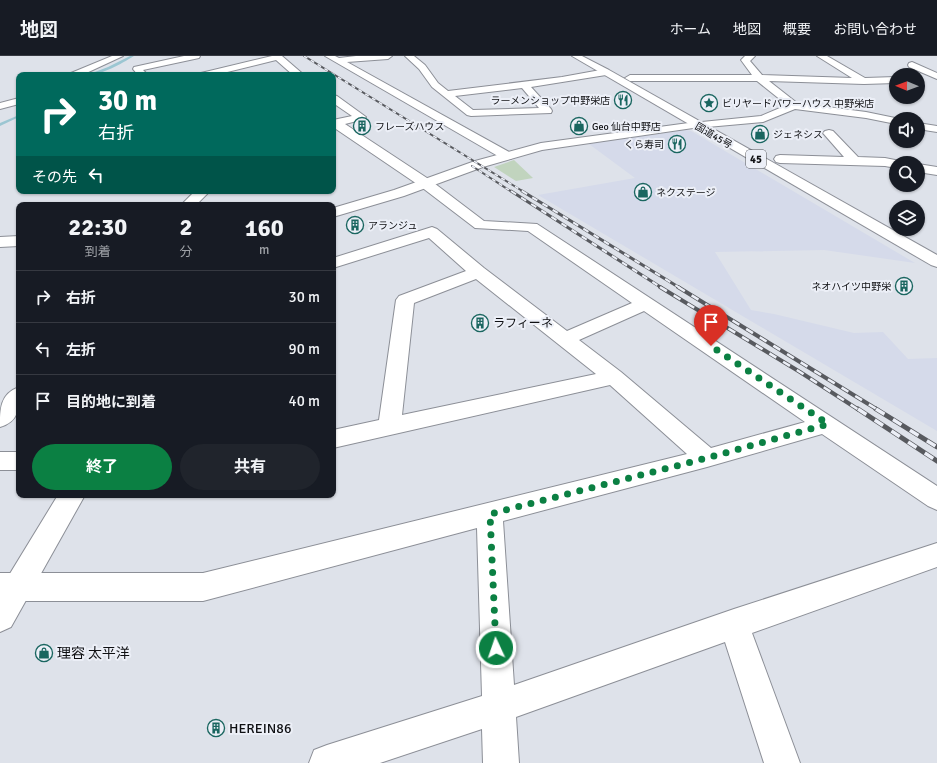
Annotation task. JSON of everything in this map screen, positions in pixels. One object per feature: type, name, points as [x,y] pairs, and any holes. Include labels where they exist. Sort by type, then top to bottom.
[{"type":"main road","points":[[81,72],[119,56]]},
{"type":"main road","points":[[140,72],[137,69],[196,56]]},
{"type":"main road","points":[[333,59],[388,56]]},
{"type":"main road","points":[[409,56],[422,67],[435,85],[471,113],[547,112],[524,84]]},
{"type":"main road","name":"国道45号","points":[[576,56],[937,262]]},
{"type":"main road","name":"国道45号","points":[[590,56],[800,170]]},
{"type":"main road","points":[[751,56],[745,60],[759,78],[794,106],[889,120]]},
{"type":"main road","points":[[820,56],[864,81]]},
{"type":"main road","points":[[216,72],[277,57],[292,72]]},
{"type":"main road","points":[[333,59],[507,156]]},
{"type":"main road","points":[[912,65],[936,75]]},
{"type":"main road","points":[[445,94],[562,80],[606,72]]},
{"type":"main road","points":[[925,76],[936,75]]},
{"type":"main road","points":[[630,78],[889,80]]},
{"type":"main road","points":[[336,100],[361,116],[336,123]]},
{"type":"main road","points":[[0,106],[16,102]]},
{"type":"main road","points":[[860,103],[866,116]]},
{"type":"main road","points":[[336,212],[392,195],[507,156],[541,147],[696,125],[764,119],[794,106]]},
{"type":"main road","points":[[336,125],[425,183],[480,225],[532,227],[828,424],[937,499]]},
{"type":"main road","points":[[829,133],[854,161]]},
{"type":"main road","points":[[780,159],[889,163]]},
{"type":"main road","points":[[925,167],[937,171]]},
{"type":"main road","points":[[191,202],[200,194]]},
{"type":"main road","points":[[336,262],[432,232],[478,272],[614,376],[707,458]]},
{"type":"main road","points":[[917,236],[937,247]]},
{"type":"main road","points":[[0,242],[16,241]]},
{"type":"main road","points":[[390,426],[405,300],[478,272]]},
{"type":"main road","points":[[565,339],[646,303]]},
{"type":"main road","points":[[336,438],[614,376]]},
{"type":"main road","points":[[0,419],[16,399]]},
{"type":"main road","points":[[9,587],[203,587],[707,458],[828,424]]},
{"type":"main road","points":[[0,461],[16,461]]},
{"type":"main road","points":[[0,617],[9,587],[70,498]]},
{"type":"main road","points":[[490,514],[501,763]]},
{"type":"main road","points":[[327,763],[498,707],[734,624],[936,557]]},
{"type":"main road","points":[[734,624],[782,763]]},
{"type":"shaded area","points":[[686,130],[691,131],[915,263],[824,250],[715,252],[751,310],[854,333],[883,332],[908,359],[937,358],[937,431],[538,195],[635,178],[589,144]]},
{"type":"green space","points":[[514,160],[533,178],[516,181],[494,167]]},
{"type":"waterway","points":[[98,72],[132,56]]},
{"type":"waterway","points":[[0,125],[16,117]]},
{"type":"railway","points":[[304,56],[330,72]]},
{"type":"railway","points":[[336,76],[524,192]]},
{"type":"railway","points":[[472,166],[512,192]]},
{"type":"railway","points":[[511,191],[662,288]]},
{"type":"railway","points":[[522,191],[680,288]]},
{"type":"railway","points":[[660,287],[800,372],[859,410]]},
{"type":"railway","points":[[678,287],[878,410]]},
{"type":"railway","points":[[858,409],[937,461]]},
{"type":"railway","points":[[876,409],[937,447]]},
{"type":"place","name":"ラーメンショップ中野栄店","points":[[623,100]]},
{"type":"place","name":"ビリヤードパワーハウス 中野栄店","points":[[709,103]]},
{"type":"place","name":"フレーズハウス","points":[[362,126]]},
{"type":"place","name":"Geo 仙台中野店","points":[[579,126]]},
{"type":"place","name":"ジェネシス","points":[[760,134]]},
{"type":"place","name":"くら寿司","points":[[677,144]]},
{"type":"place","name":"ネクステージ","points":[[643,192]]},
{"type":"place","name":"アランジュ","points":[[355,225]]},
{"type":"place","name":"ネオハイツ中野栄","points":[[904,286]]},
{"type":"place","name":"ラフィーネ","points":[[480,323]]},
{"type":"place","name":"理容 太平洋","points":[[44,653]]},
{"type":"place","name":"HEREIN86","points":[[216,728]]},
{"type":"route","points":[[496,648],[490,514],[707,458],[828,424],[711,346]]}]
